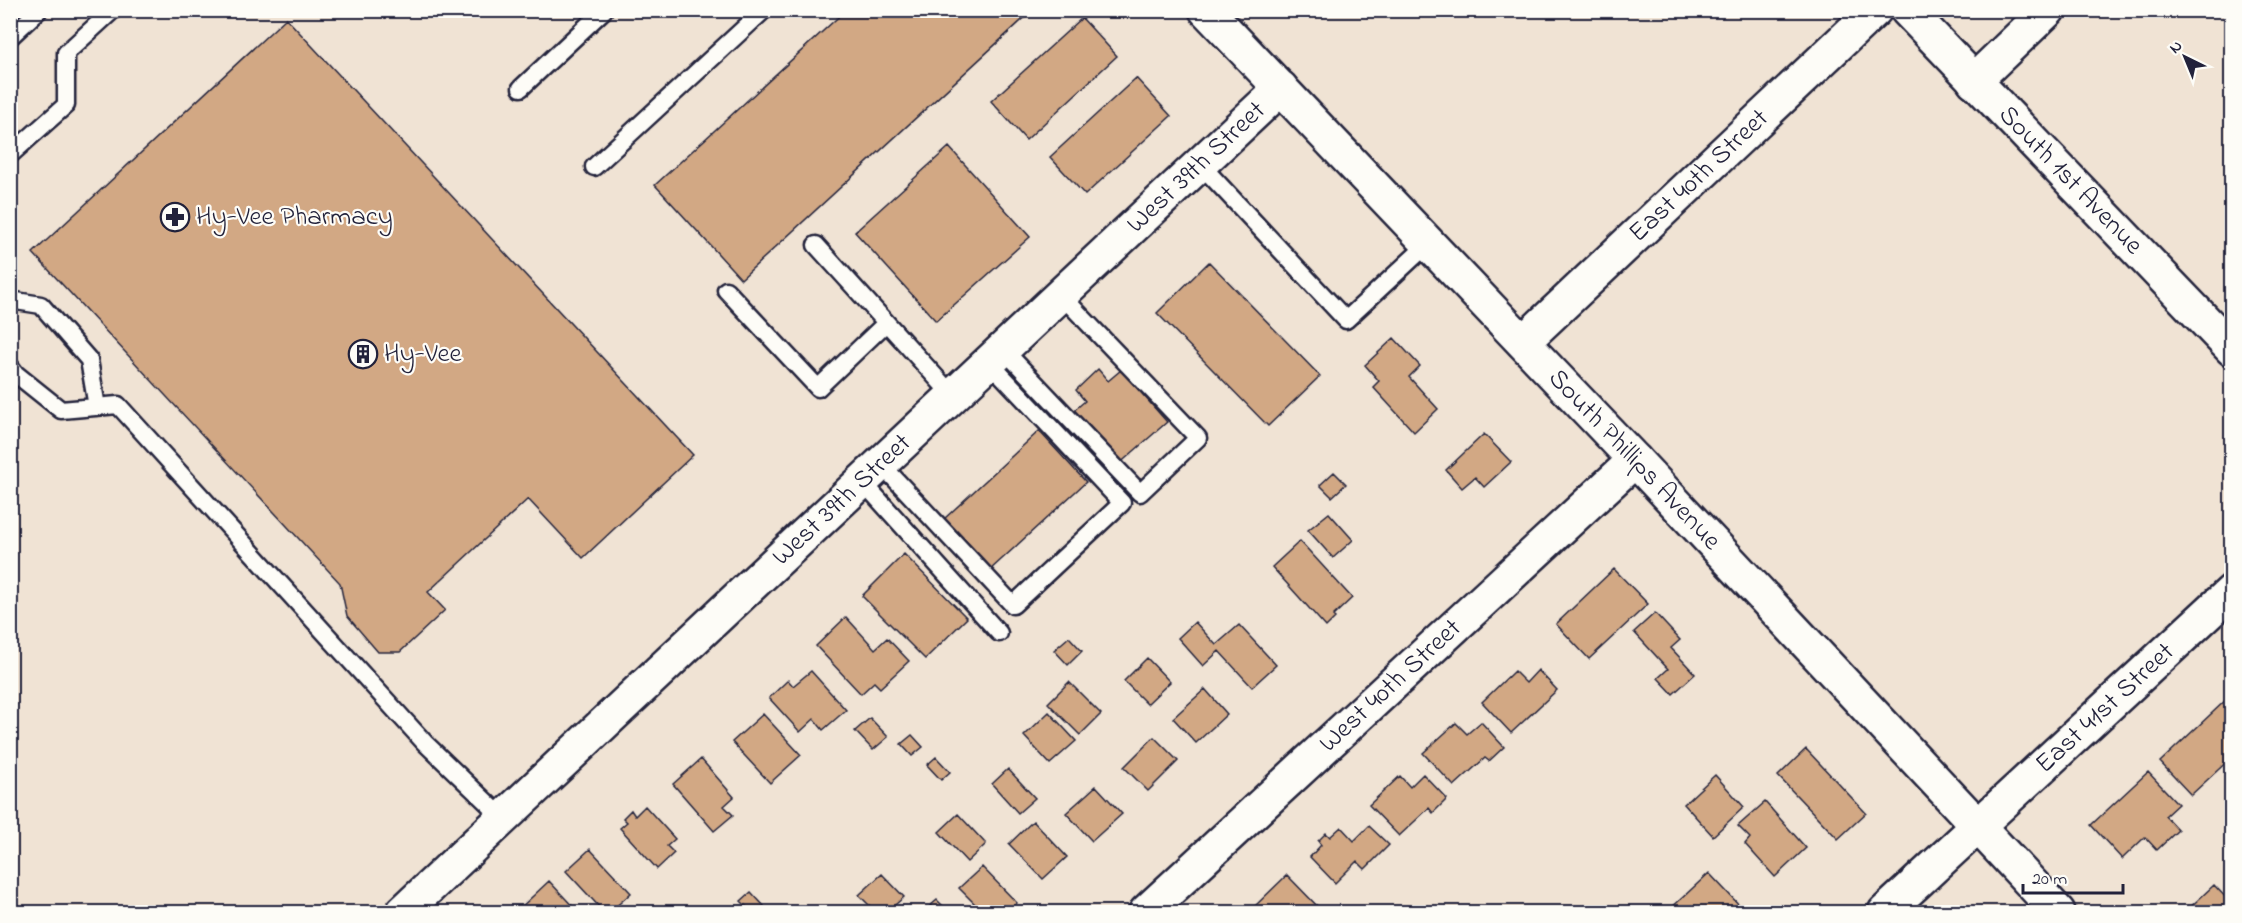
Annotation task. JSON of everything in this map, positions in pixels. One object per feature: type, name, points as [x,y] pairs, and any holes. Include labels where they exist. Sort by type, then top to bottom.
[{"type":"street","name":"South Phillips Avenue","points":[[1206,10],[1635,460],[2058,912]]},
{"type":"street","name":"East 40th Street","points":[[1522,342],[1875,10]]},
{"type":"street","name":"South 1st Avenue","points":[[1907,10],[2232,349]]},
{"type":"street","points":[[1974,81],[2048,10]]},
{"type":"street","name":"West 39th Street","points":[[403,912],[1281,88]]},
{"type":"street","name":"West 40th Street","points":[[1146,912],[1635,460]]},
{"type":"street","name":"East 41st Street","points":[[1885,912],[2232,591]]},
{"type":"lane","points":[[10,37],[39,10]]},
{"type":"lane","points":[[10,155],[66,105],[66,52],[113,10]]},
{"type":"lane","points":[[521,88],[604,10]]},
{"type":"lane","points":[[594,167],[764,10]]},
{"type":"lane","points":[[1200,164],[1346,320],[1429,243]]},
{"type":"lane","points":[[816,245],[953,396]]},
{"type":"lane","points":[[726,290],[818,388],[886,323]]},
{"type":"lane","points":[[996,355],[1140,493],[1198,438],[1061,295]]},
{"type":"lane","points":[[10,300],[40,305],[88,360],[97,407]]},
{"type":"lane","points":[[872,472],[1013,604],[1122,503],[996,355]]},
{"type":"lane","points":[[10,366],[16,374],[61,410],[118,405],[425,742],[503,818]]},
{"type":"lane","points":[[872,472],[999,633]]},
{"type":"building","points":[[846,10],[1033,10],[741,279],[655,185]]},
{"type":"building","name":"Hy-Vee","points":[[286,18],[693,455],[583,558],[528,499],[428,592],[445,610],[400,652],[378,652],[347,616],[340,583],[33,253]]},
{"type":"building","points":[[1082,18],[1117,56],[1026,140],[991,101]]},
{"type":"building","points":[[1136,78],[1171,116],[1085,195],[1050,157]]},
{"type":"building","points":[[949,147],[1030,237],[936,321],[855,232]]},
{"type":"building","points":[[1209,262],[1320,376],[1268,426],[1157,313]]},
{"type":"building","points":[[1394,338],[1420,366],[1409,377],[1438,409],[1414,432],[1373,387],[1379,381],[1365,365]]},
{"type":"building","points":[[1098,369],[1108,381],[1121,370],[1167,422],[1117,466],[1071,413],[1085,401],[1076,390]]},
{"type":"building","points":[[1039,431],[1086,482],[990,570],[944,519]]},
{"type":"building","points":[[1484,434],[1511,462],[1484,487],[1475,477],[1462,488],[1446,470]]},
{"type":"building","points":[[1334,472],[1346,484],[1332,497],[1320,485]]},
{"type":"building","points":[[1329,513],[1353,540],[1333,558],[1308,530]]},
{"type":"building","points":[[1300,541],[1352,598],[1333,616],[1335,618],[1326,627],[1272,567]]},
{"type":"building","points":[[904,554],[967,618],[925,659],[862,596]]},
{"type":"building","points":[[1614,569],[1648,604],[1589,659],[1556,624]]},
{"type":"building","points":[[1655,613],[1680,640],[1671,648],[1695,674],[1673,694],[1658,678],[1668,669],[1634,632]]},
{"type":"building","points":[[846,617],[875,649],[887,638],[909,661],[880,688],[874,682],[861,694],[816,646]]},
{"type":"building","points":[[1195,622],[1216,645],[1239,625],[1276,665],[1252,687],[1219,651],[1203,666],[1178,638]]},
{"type":"building","points":[[1069,637],[1082,651],[1068,665],[1054,650]]},
{"type":"building","points":[[1147,658],[1170,682],[1147,704],[1124,681]]},
{"type":"building","points":[[1538,670],[1557,690],[1511,733],[1482,702],[1514,671],[1526,683]]},
{"type":"building","points":[[811,671],[846,710],[823,730],[814,719],[800,732],[769,698],[788,680],[793,686]]},
{"type":"building","points":[[1069,682],[1101,714],[1080,735],[1048,703]]},
{"type":"building","points":[[1205,689],[1227,714],[1196,743],[1173,718]]},
{"type":"building","points":[[2228,698],[2232,702],[2232,757],[2191,795],[2160,762]]},
{"type":"building","points":[[1049,712],[1076,741],[1050,764],[1024,736]]},
{"type":"building","points":[[763,714],[801,755],[770,783],[732,742]]},
{"type":"building","points":[[870,718],[888,737],[873,750],[855,731]]},
{"type":"building","points":[[1481,722],[1504,747],[1489,761],[1485,758],[1454,786],[1423,753],[1456,723],[1467,734]]},
{"type":"building","points":[[912,735],[923,747],[912,756],[901,744]]},
{"type":"building","points":[[1154,737],[1178,761],[1148,791],[1124,767]]},
{"type":"building","points":[[1806,749],[1866,813],[1838,839],[1778,776]]},
{"type":"building","points":[[936,757],[950,772],[941,780],[927,765]]},
{"type":"building","points":[[701,759],[734,797],[724,806],[733,815],[714,831],[673,784]]},
{"type":"building","points":[[1008,769],[1035,798],[1018,813],[992,784]]},
{"type":"building","points":[[2148,772],[2178,804],[2165,816],[2178,830],[2157,850],[2145,837],[2122,859],[2091,825]]},
{"type":"building","points":[[1423,774],[1447,799],[1433,813],[1429,808],[1399,836],[1369,805],[1400,776],[1410,787]]},
{"type":"building","points":[[1715,775],[1744,807],[1713,836],[1684,804]]},
{"type":"building","points":[[1096,786],[1122,814],[1092,841],[1066,813]]},
{"type":"building","points":[[1765,802],[1806,848],[1775,877],[1745,844],[1750,838],[1738,826]]},
{"type":"building","points":[[645,806],[675,839],[667,846],[674,853],[657,869],[620,828],[627,822],[623,818],[631,810],[635,816]]},
{"type":"building","points":[[958,814],[986,844],[967,862],[939,832]]},
{"type":"building","points":[[1033,821],[1067,857],[1043,879],[1009,844]]},
{"type":"building","points":[[1369,826],[1389,845],[1365,869],[1357,861],[1335,883],[1310,857],[1321,845],[1318,841],[1326,833],[1330,837],[1341,827],[1354,841]]},
{"type":"building","points":[[590,849],[631,893],[610,912],[604,912],[566,871]]},
{"type":"building","points":[[982,867],[1017,903],[1008,912],[983,912],[959,888]]},
{"type":"building","points":[[1709,873],[1742,908],[1737,912],[1667,912]]},
{"type":"building","points":[[882,874],[904,897],[887,912],[876,912],[859,895]]},
{"type":"building","points":[[1287,875],[1320,909],[1316,912],[1259,912],[1254,907]]},
{"type":"building","points":[[549,881],[578,912],[516,912]]},
{"type":"building","points":[[2214,885],[2232,904],[2232,912],[2185,912]]},
{"type":"building","points":[[751,892],[764,906],[757,912],[752,912],[741,901]]},
{"type":"building","points":[[937,900],[949,912],[923,912]]},
{"type":"place","name":"Hy-Vee Pharmacy","points":[[175,217]]},
{"type":"place","name":"Hy-Vee","points":[[363,354]]}]
